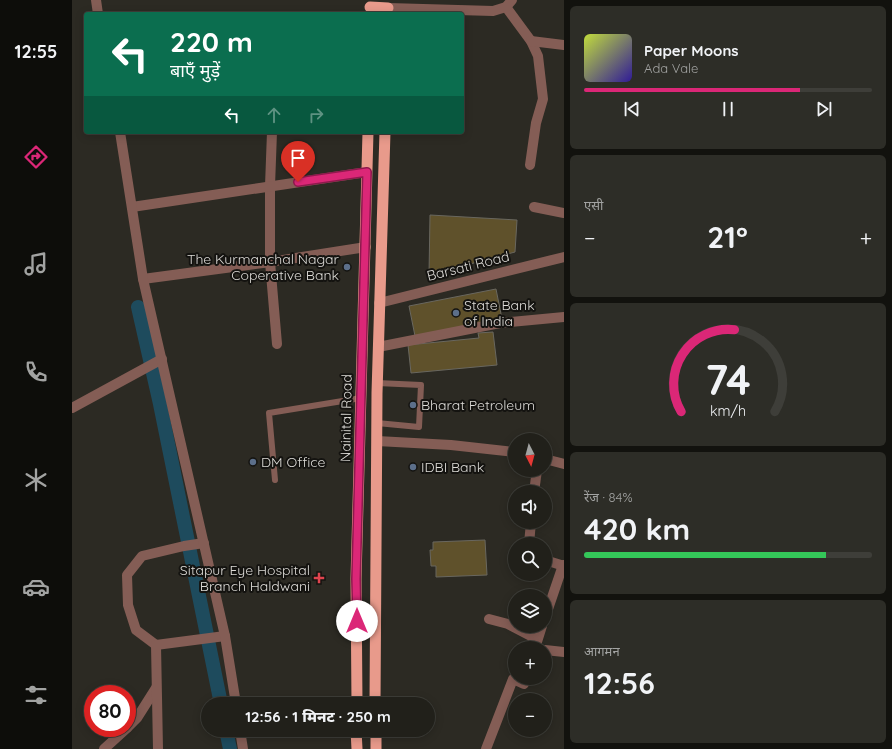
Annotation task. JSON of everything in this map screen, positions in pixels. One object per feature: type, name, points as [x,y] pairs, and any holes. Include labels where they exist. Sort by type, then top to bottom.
[{"type":"highway","points":[[370,7],[388,7]]},
{"type":"highway","name":"Nainital Road","points":[[357,697],[356,579],[368,134]]},
{"type":"highway","points":[[375,697],[377,383],[385,134]]},
{"type":"highway","points":[[367,172],[384,170]]},
{"type":"highway","points":[[356,737],[357,749]]},
{"type":"highway","points":[[376,737],[376,749]]},
{"type":"street","points":[[96,0],[98,12]]},
{"type":"street","points":[[388,7],[493,11],[509,4],[538,56],[543,99],[536,123],[530,165]]},
{"type":"street","points":[[531,41],[564,45]]},
{"type":"street","points":[[120,134],[143,279],[204,543],[220,637],[234,697]]},
{"type":"street","points":[[272,134],[270,262],[277,344]]},
{"type":"street","points":[[132,207],[367,172]]},
{"type":"street","points":[[534,207],[564,213]]},
{"type":"street","points":[[143,279],[270,262],[366,247]]},
{"type":"street","name":"Barsati Road","points":[[379,303],[564,257]]},
{"type":"street","points":[[378,347],[500,323],[564,317]]},
{"type":"street","points":[[72,408],[162,359]]},
{"type":"street","points":[[377,441],[451,445],[508,451]]},
{"type":"street","points":[[552,461],[564,464]]},
{"type":"street","points":[[204,543],[188,545],[142,556],[127,575],[128,605],[136,630],[156,645],[220,637]]},
{"type":"street","points":[[552,562],[563,565],[552,597]]},
{"type":"street","points":[[489,619],[508,624],[531,636],[534,641]]},
{"type":"street","points":[[156,645],[158,665],[158,749]]},
{"type":"street","points":[[552,650],[564,652]]},
{"type":"street","points":[[487,749],[512,685]]},
{"type":"street","points":[[136,719],[157,688]]},
{"type":"street","points":[[104,749],[117,737]]},
{"type":"street","points":[[241,737],[243,749]]},
{"type":"lane","points":[[377,383],[421,385],[419,427],[377,423]]},
{"type":"lane","points":[[275,480],[269,413],[361,398]]},
{"type":"building","points":[[430,215],[517,220],[515,252],[429,275]]},
{"type":"building","name":"State Bank of India","points":[[496,289],[502,319],[415,336],[409,306]]},
{"type":"building","points":[[493,332],[497,365],[411,373],[408,345],[479,338],[478,333]]},
{"type":"building","points":[[485,540],[487,575],[436,577],[436,566],[431,566],[430,550],[433,550],[433,542]]},
{"type":"waterway","points":[[138,307],[160,404],[220,697]]},
{"type":"waterway","points":[[227,737],[230,749]]},
{"type":"place","name":"The Kurmanchal Nagar Coperative Bank","points":[[347,267]]},
{"type":"place","name":"State Bank of India","points":[[456,313]]},
{"type":"place","name":"Bharat Petroleum","points":[[413,405]]},
{"type":"place","name":"DM Office","points":[[253,462]]},
{"type":"place","name":"IDBI Bank","points":[[413,467]]},
{"type":"place","name":"Sitapur Eye Hospital Branch Haldwani","points":[[319,578]]},
{"type":"route","points":[[298,182],[367,172],[356,579],[357,621]]}]
